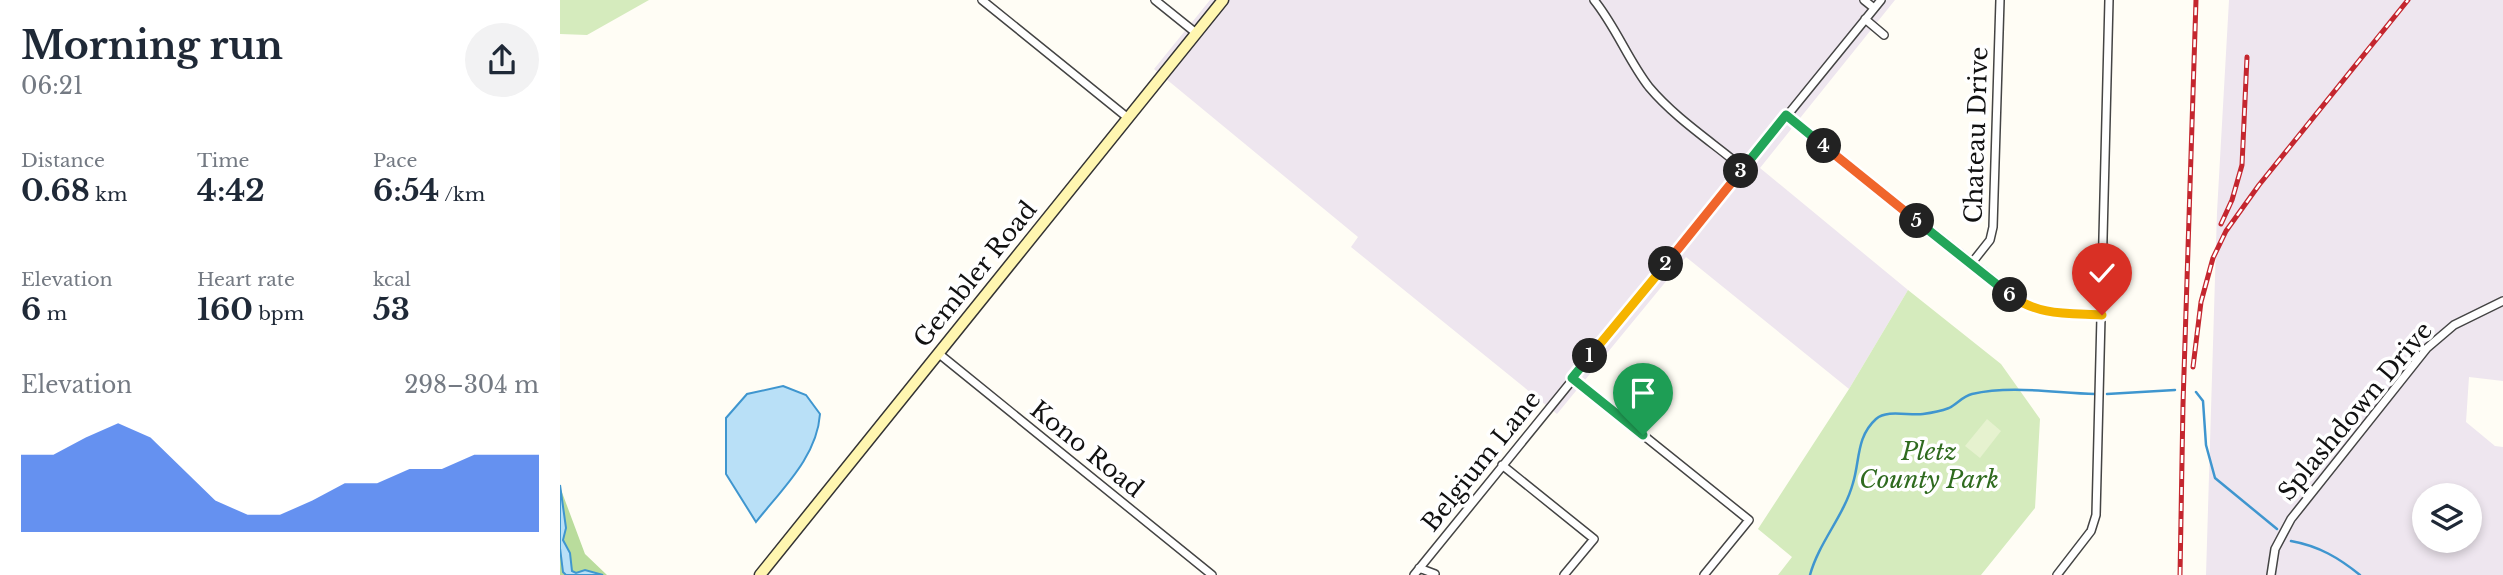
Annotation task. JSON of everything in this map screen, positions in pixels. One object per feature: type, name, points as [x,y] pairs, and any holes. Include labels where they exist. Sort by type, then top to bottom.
[{"type":"main road","name":"Gembler Road","points":[[760,575],[1223,0]]},
{"type":"street","points":[[982,0],[1128,118]]},
{"type":"street","points":[[1155,0],[1196,33]]},
{"type":"street","points":[[1594,0],[1605,13],[1650,88],[1743,168]]},
{"type":"street","points":[[1864,0],[1874,8]]},
{"type":"street","name":"Belgium Lane","points":[[1414,575],[1881,0]]},
{"type":"street","name":"Chateau Drive","points":[[1971,264],[1990,240],[1993,227],[2000,0]]},
{"type":"street","points":[[2057,575],[2091,531],[2096,515],[2109,0]]},
{"type":"street","points":[[1865,19],[1884,35]]},
{"type":"street","points":[[1786,115],[2007,293],[2033,309],[2102,315]]},
{"type":"street","name":"Splashdown Drive","points":[[2272,575],[2275,550],[2291,519],[2427,348],[2454,325],[2503,301]]},
{"type":"street","name":"Kono Road","points":[[938,353],[1212,575]]},
{"type":"street","points":[[1572,378],[1749,520],[1704,575]]},
{"type":"street","points":[[1502,465],[1594,539],[1564,575]]},
{"type":"street","name":"Belgium Lane","points":[[1419,568],[1435,574]]},
{"type":"shaded area","points":[[1210,0],[1895,0],[1760,168],[1908,290],[1849,389],[1686,257],[1557,414],[1351,247],[1358,237],[1154,69]]},
{"type":"shaded area","points":[[2229,0],[2503,0],[2503,381],[2469,377],[2466,422],[2495,446],[2503,447],[2503,575],[2206,575],[2217,212]]},
{"type":"green space","points":[[560,0],[649,0],[587,35],[560,34]]},
{"type":"green space","name":"Pletz County Park","points":[[1908,290],[2001,364],[2040,419],[2035,508],[1981,575],[1778,575],[1792,557],[1758,529],[1849,389]]},
{"type":"green space","points":[[1987,419],[2001,431],[1980,458],[1965,446]]},
{"type":"green space","points":[[560,487],[585,554],[607,575],[560,575]]},
{"type":"water","points":[[783,386],[806,395],[820,414],[817,430],[797,472],[756,522],[726,474],[726,418],[747,394]]},
{"type":"water","points":[[560,485],[566,528],[563,540],[570,553],[572,571],[576,573],[585,570],[603,575],[566,575],[563,572],[560,548]]},
{"type":"waterway","points":[[2107,394],[2175,390]]},
{"type":"waterway","points":[[1810,575],[1819,551],[1844,507],[1855,475],[1862,441],[1876,419],[1886,414],[1936,412],[1949,408],[1969,395],[1987,391],[2095,394]]},
{"type":"waterway","points":[[2196,392],[2203,401],[2206,445],[2215,478],[2277,529]]},
{"type":"waterway","points":[[2291,541],[2328,553],[2360,575]]},
{"type":"railway","points":[[2180,575],[2196,0]]},
{"type":"railway","points":[[2193,367],[2201,302],[2213,258],[2226,231],[2259,185],[2408,0]]},
{"type":"railway","points":[[2221,224],[2232,200],[2242,165],[2247,57]]},
{"type":"route","points":[[1643,435],[1572,378],[1786,115],[2025,305],[2033,309],[2061,313],[2102,315]]}]
